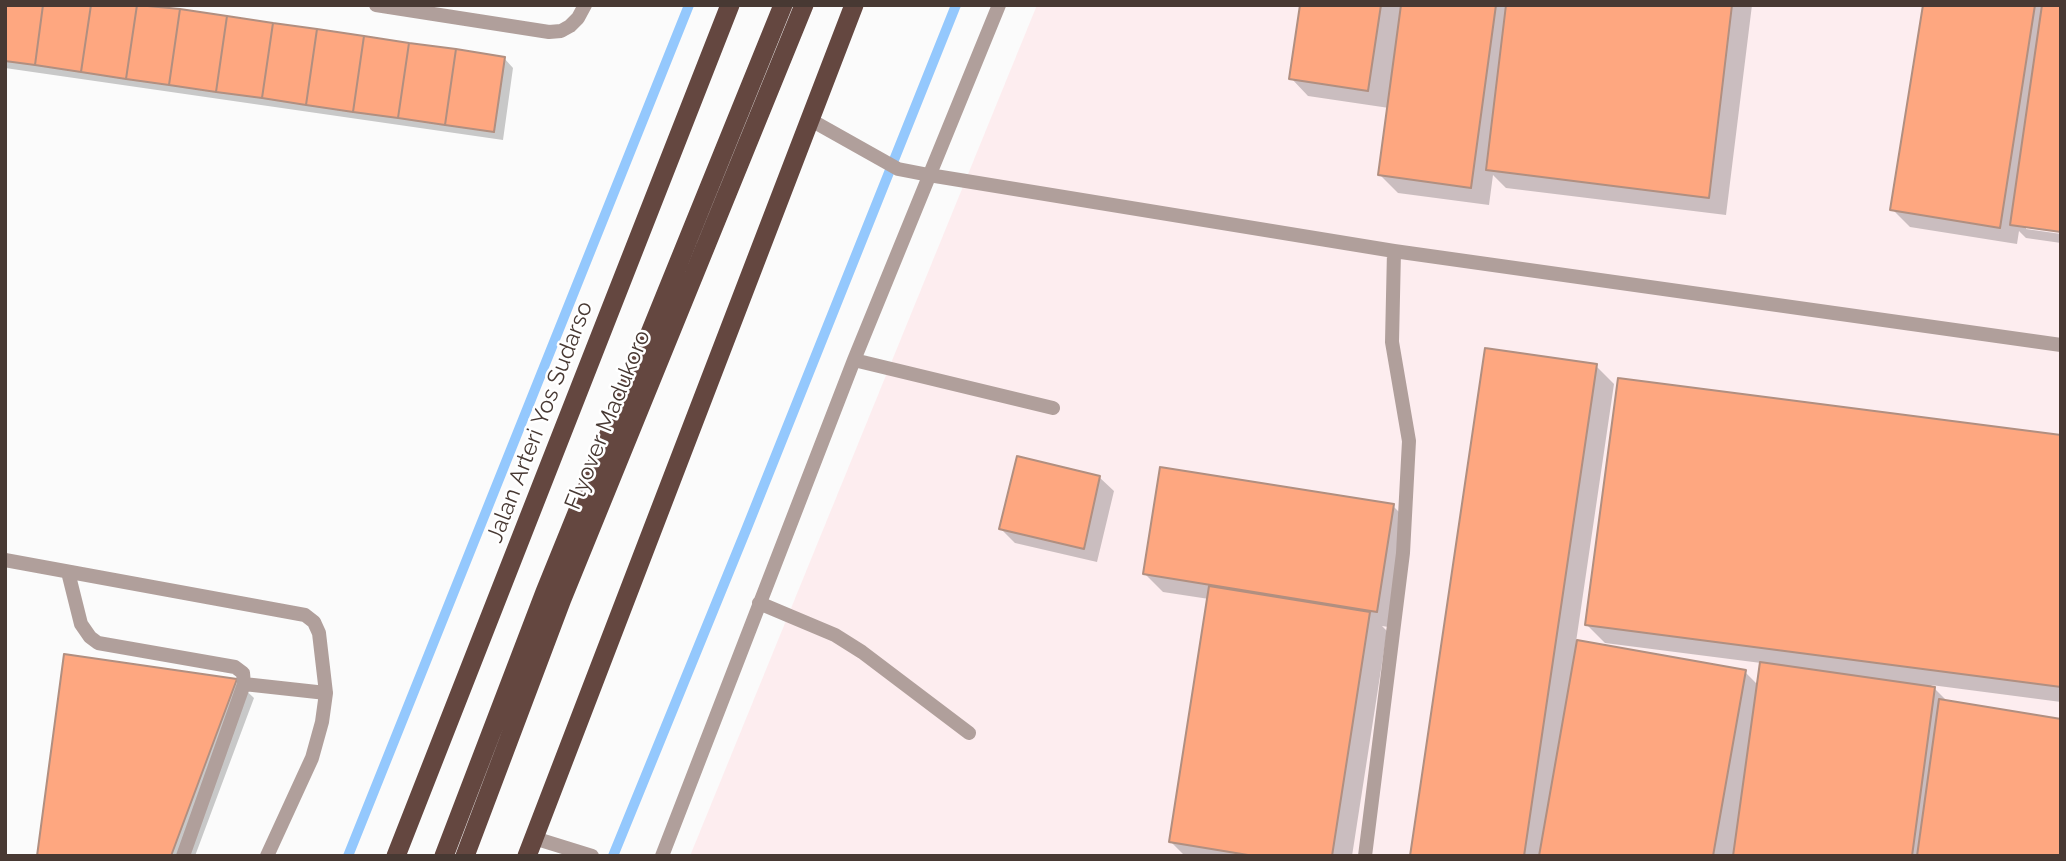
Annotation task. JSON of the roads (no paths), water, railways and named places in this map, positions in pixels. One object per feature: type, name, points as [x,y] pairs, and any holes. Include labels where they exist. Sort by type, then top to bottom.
[{"type":"highway","name":"Jalan Arteri Yos Sudarso","points":[[396,856],[730,5]]},
{"type":"highway","name":"Flyover Madukoro","points":[[444,856],[545,593],[783,5]]},
{"type":"highway","name":"Flyover Madukoro","points":[[465,856],[562,599],[804,5]]},
{"type":"highway","points":[[531,847],[808,119],[854,5]]},
{"type":"street","points":[[376,5],[550,33],[570,26],[585,5]]},
{"type":"street","points":[[662,856],[854,360],[999,5]]},
{"type":"street","points":[[808,119],[898,169],[929,175],[1394,251],[2061,345]]},
{"type":"street","points":[[1365,856],[1403,553],[1409,440],[1392,342],[1394,251]]},
{"type":"street","points":[[854,360],[1053,408]]},
{"type":"street","points":[[5,560],[305,615],[317,626],[326,693],[322,722],[312,758],[267,856]]},
{"type":"street","points":[[68,572],[80,624],[98,643],[235,667],[243,673],[244,684],[183,856]]},
{"type":"street","points":[[760,603],[835,635],[862,652],[969,733]]},
{"type":"street","points":[[244,684],[326,693]]},
{"type":"street","points":[[531,847],[570,850],[592,856]]},
{"type":"waterway","points":[[348,856],[689,5]]},
{"type":"waterway","points":[[613,856],[956,5]]}]
